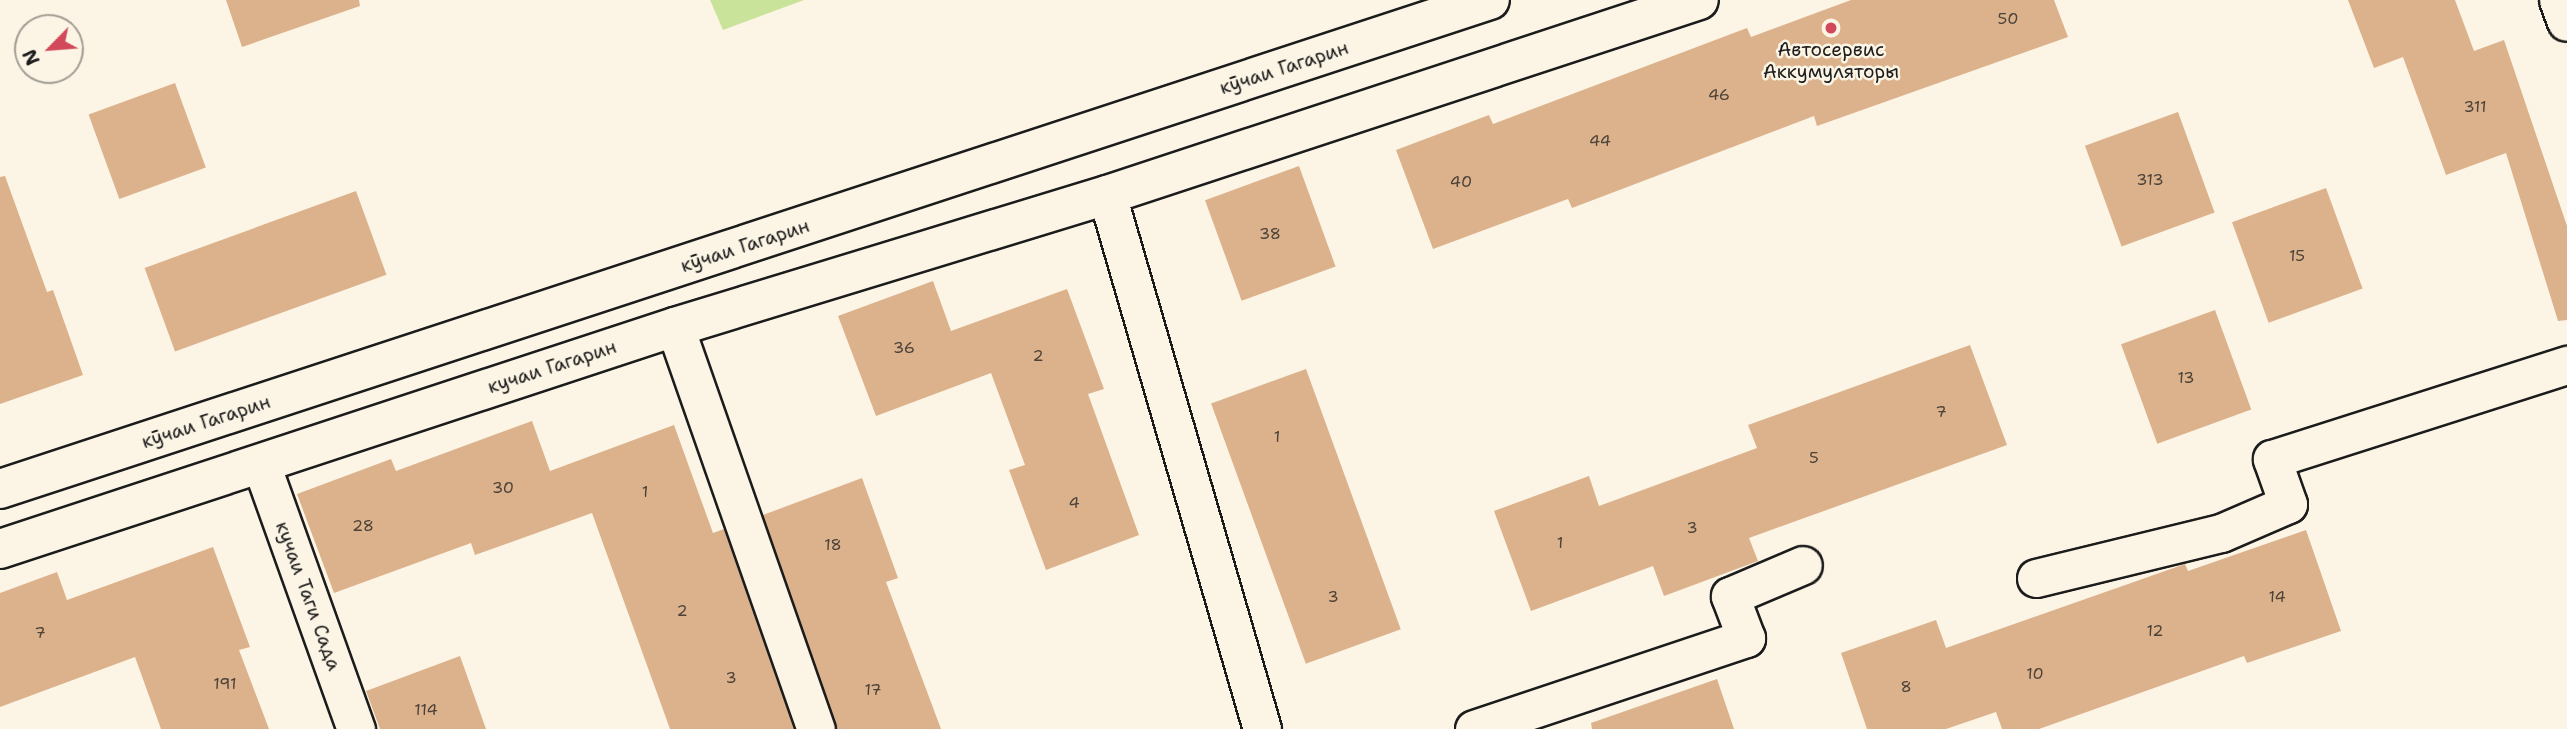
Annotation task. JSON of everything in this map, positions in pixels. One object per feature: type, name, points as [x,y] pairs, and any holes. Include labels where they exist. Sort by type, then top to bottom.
[{"type":"main road","name":"кӯчаи Гагарин","points":[[0,489],[1490,0]]},
{"type":"main road","points":[[1107,195],[1699,0]]},
{"type":"main road","points":[[2559,0],[2567,22]]},
{"type":"main road","name":"кучаи Гагарин","points":[[0,549],[675,327],[1107,195]]},
{"type":"street","points":[[1107,195],[1262,729]]},
{"type":"street","points":[[675,327],[816,729]]},
{"type":"street","points":[[2036,578],[2221,533],[2288,504],[2272,459],[2567,365]]},
{"type":"street","name":"кучаи Таги Сада","points":[[261,464],[356,729]]},
{"type":"street","points":[[1474,729],[1746,638],[1730,596],[1803,565]]},
{"type":"green space","points":[[710,0],[804,0],[723,30]]},
{"type":"building","points":[[226,0],[359,0],[360,6],[242,47]]},
{"type":"building","points":[[1851,0],[2054,0],[2068,37],[1817,126],[1814,116],[1572,208],[1568,199],[1433,249],[1396,150],[1489,115],[1493,124],[1747,28],[1751,37]]},
{"type":"building","points":[[2348,0],[2455,0],[2474,51],[2504,40],[2567,226],[2567,320],[2558,321],[2506,153],[2446,175],[2403,57],[2374,68]]},
{"type":"building","points":[[175,83],[206,168],[119,199],[89,114]]},
{"type":"building","points":[[2178,112],[2215,213],[2122,246],[2085,146]]},
{"type":"building","points":[[1299,166],[1336,267],[1242,301],[1205,200]]},
{"type":"building","points":[[5,176],[47,292],[53,290],[83,375],[0,404],[0,177]]},
{"type":"building","points":[[2326,188],[2363,289],[2269,323],[2232,222]]},
{"type":"building","points":[[356,191],[386,275],[175,352],[145,268]]},
{"type":"building","points":[[933,281],[951,331],[1067,289],[1104,389],[1088,394],[1139,535],[1046,570],[1009,470],[1025,465],[991,373],[876,416],[838,316]]},
{"type":"building","points":[[2215,310],[2251,410],[2157,444],[2121,344]]},
{"type":"building","points":[[1970,345],[2007,445],[1749,538],[1758,561],[1664,596],[1653,566],[1531,611],[1494,511],[1589,476],[1599,506],[1757,448],[1748,425]]},
{"type":"building","points":[[1306,369],[1401,629],[1306,664],[1211,404]]},
{"type":"building","points":[[532,421],[550,471],[674,425],[713,533],[724,529],[794,729],[670,729],[592,513],[475,555],[471,543],[334,593],[297,494],[391,459],[396,471]]},
{"type":"building","points":[[862,478],[898,578],[886,582],[941,729],[836,729],[763,515]]},
{"type":"building","points":[[2306,530],[2341,631],[2247,663],[2244,656],[2039,729],[2002,729],[1996,712],[1946,729],[1867,729],[1841,653],[1936,620],[1946,648],[2185,564],[2188,571]]},
{"type":"building","points":[[213,547],[250,647],[239,650],[269,729],[161,729],[135,657],[0,707],[0,593],[57,572],[67,600]]},
{"type":"building","points":[[460,656],[486,729],[380,729],[366,691]]},
{"type":"building","points":[[1717,679],[1734,729],[1592,729],[1591,723]]},
{"type":"place","name":"Автосервис Аккумуляторы","points":[[1831,28]]}]
